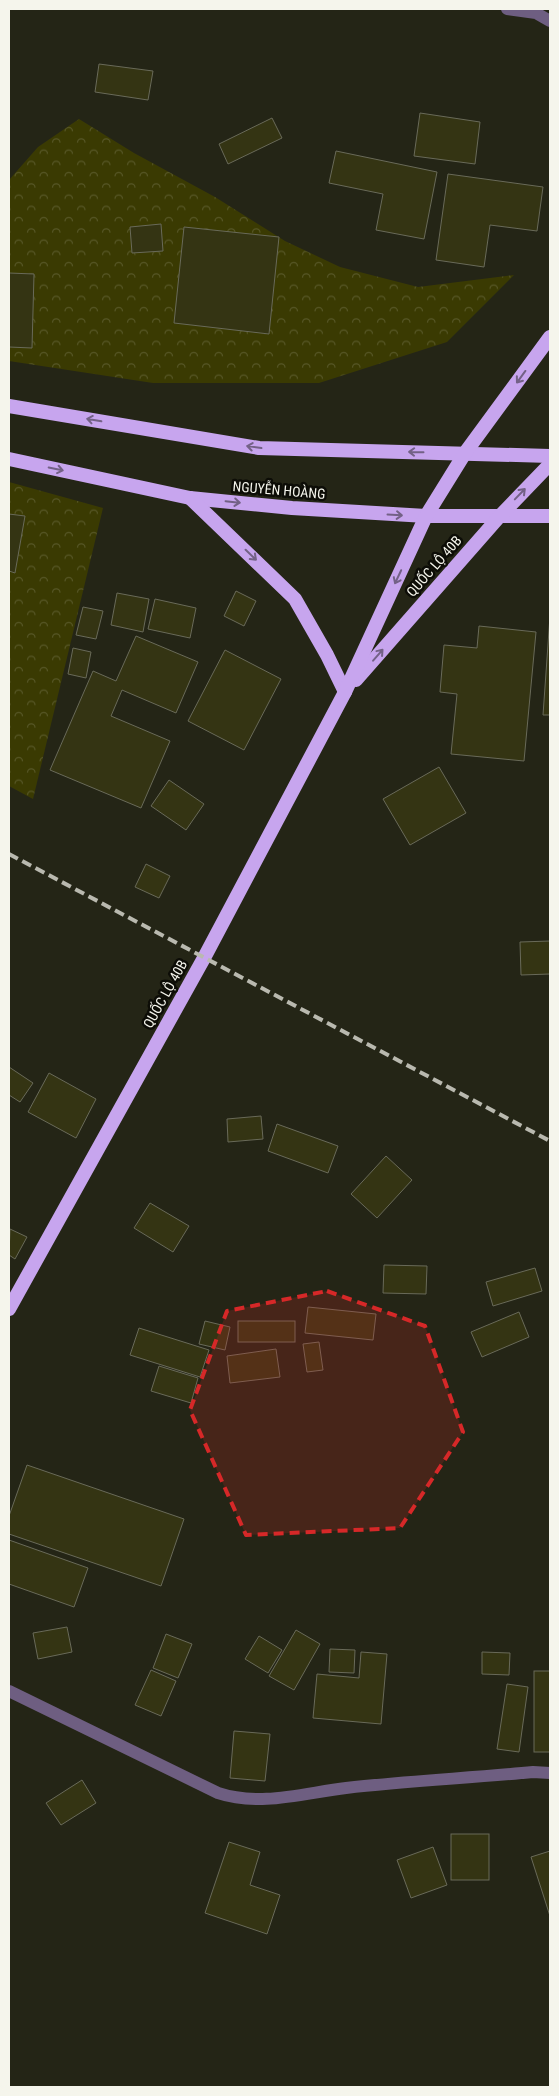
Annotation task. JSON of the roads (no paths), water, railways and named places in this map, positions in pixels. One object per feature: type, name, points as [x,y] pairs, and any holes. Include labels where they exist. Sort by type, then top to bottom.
[{"type":"highway","points":[[465,453],[550,337]]},
{"type":"highway","points":[[9,406],[259,448],[550,456]]},
{"type":"highway","name":"QUỐC LỘ 40B","points":[[9,1309],[204,958],[346,692],[426,516],[465,453]]},
{"type":"highway","name":"NGUYỄN HOÀNG","points":[[9,458],[190,498],[292,508],[426,516],[550,516]]},
{"type":"highway","name":"QUỐC LỘ 40B","points":[[346,692],[499,517],[550,464]]},
{"type":"highway","points":[[190,498],[296,599],[328,655],[346,692]]},
{"type":"street","points":[[507,9],[536,13],[550,21]]},
{"type":"street","points":[[9,1691],[218,1793],[232,1798],[258,1800],[347,1788],[533,1772],[550,1773]]},
{"type":"railway","points":[[9,854],[550,1141]]}]
